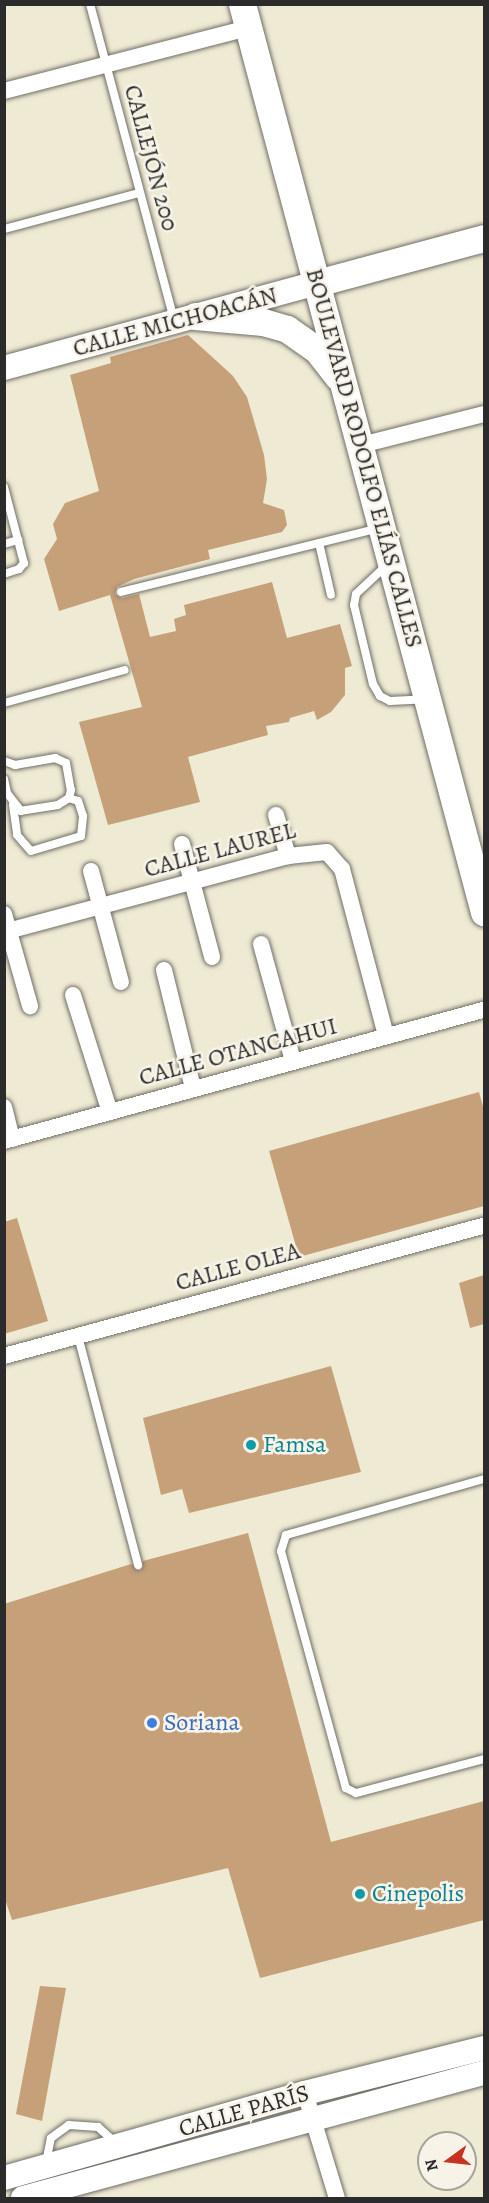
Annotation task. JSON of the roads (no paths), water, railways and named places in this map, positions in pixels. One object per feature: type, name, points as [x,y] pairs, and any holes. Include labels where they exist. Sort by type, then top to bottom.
[{"type":"main road","name":"BOULEVARD RODOLFO ELÍAS CALLES","points":[[245,16],[484,912]]},
{"type":"main road","name":"CALLE MICHOACÁN","points":[[4,368],[484,238]]},
{"type":"main road","points":[[185,319],[263,322],[287,330],[317,350],[345,388]]},
{"type":"main road","name":"CALLE PARÍS","points":[[4,2178],[305,2093],[484,2048]]},
{"type":"main road","name":"CALLE PARÍS","points":[[23,2199],[484,2073]]},
{"type":"street","points":[[4,91],[105,64],[245,16]]},
{"type":"street","points":[[361,445],[484,414]]},
{"type":"street","points":[[276,815],[288,856]]},
{"type":"street","points":[[182,844],[212,957]]},
{"type":"street","name":"CALLE LAUREL","points":[[7,931],[288,856],[327,852],[342,868],[386,1036]]},
{"type":"street","points":[[91,871],[121,982]]},
{"type":"street","points":[[4,914],[30,1006]]},
{"type":"street","points":[[261,944],[293,1061]]},
{"type":"street","points":[[164,970],[193,1088]]},
{"type":"street","points":[[73,995],[110,1112]]},
{"type":"street","name":"CALLE OTANCAHUI","points":[[8,1140],[484,1010]]},
{"type":"street","points":[[4,1107],[8,1140]]},
{"type":"street","name":"CALLE OLEA","points":[[4,1356],[484,1226]]},
{"type":"street","points":[[305,2093],[337,2199]]},
{"type":"lane","name":"CALLEJÓN 200","points":[[90,4],[139,193],[185,319]]},
{"type":"lane","points":[[4,229],[139,193]]},
{"type":"lane","points":[[4,574],[19,569],[24,562],[5,493]]},
{"type":"lane","points":[[121,591],[383,527]]},
{"type":"lane","points":[[4,544],[18,540]]},
{"type":"lane","points":[[320,543],[331,595]]},
{"type":"lane","points":[[392,561],[356,594],[354,605],[373,684],[380,696],[390,701],[428,699]]},
{"type":"lane","points":[[4,703],[125,670]]},
{"type":"lane","points":[[4,761],[15,765],[45,757],[66,763],[69,798]]},
{"type":"lane","points":[[4,779],[13,805],[17,835],[31,851],[81,836],[83,816],[78,801],[69,798],[36,811],[21,811],[13,805]]},
{"type":"lane","points":[[78,1336],[138,1565]]},
{"type":"lane","points":[[484,1479],[286,1535],[281,1551],[346,1788],[356,1793],[484,1759]]},
{"type":"lane","points":[[46,2167],[51,2138],[69,2125],[98,2127],[119,2146]]},
{"type":"place","name":"Famsa","points":[[251,1445]]},
{"type":"place","name":"Soriana","points":[[152,1723]]},
{"type":"place","name":"Cinepolis","points":[[360,1894]]}]
